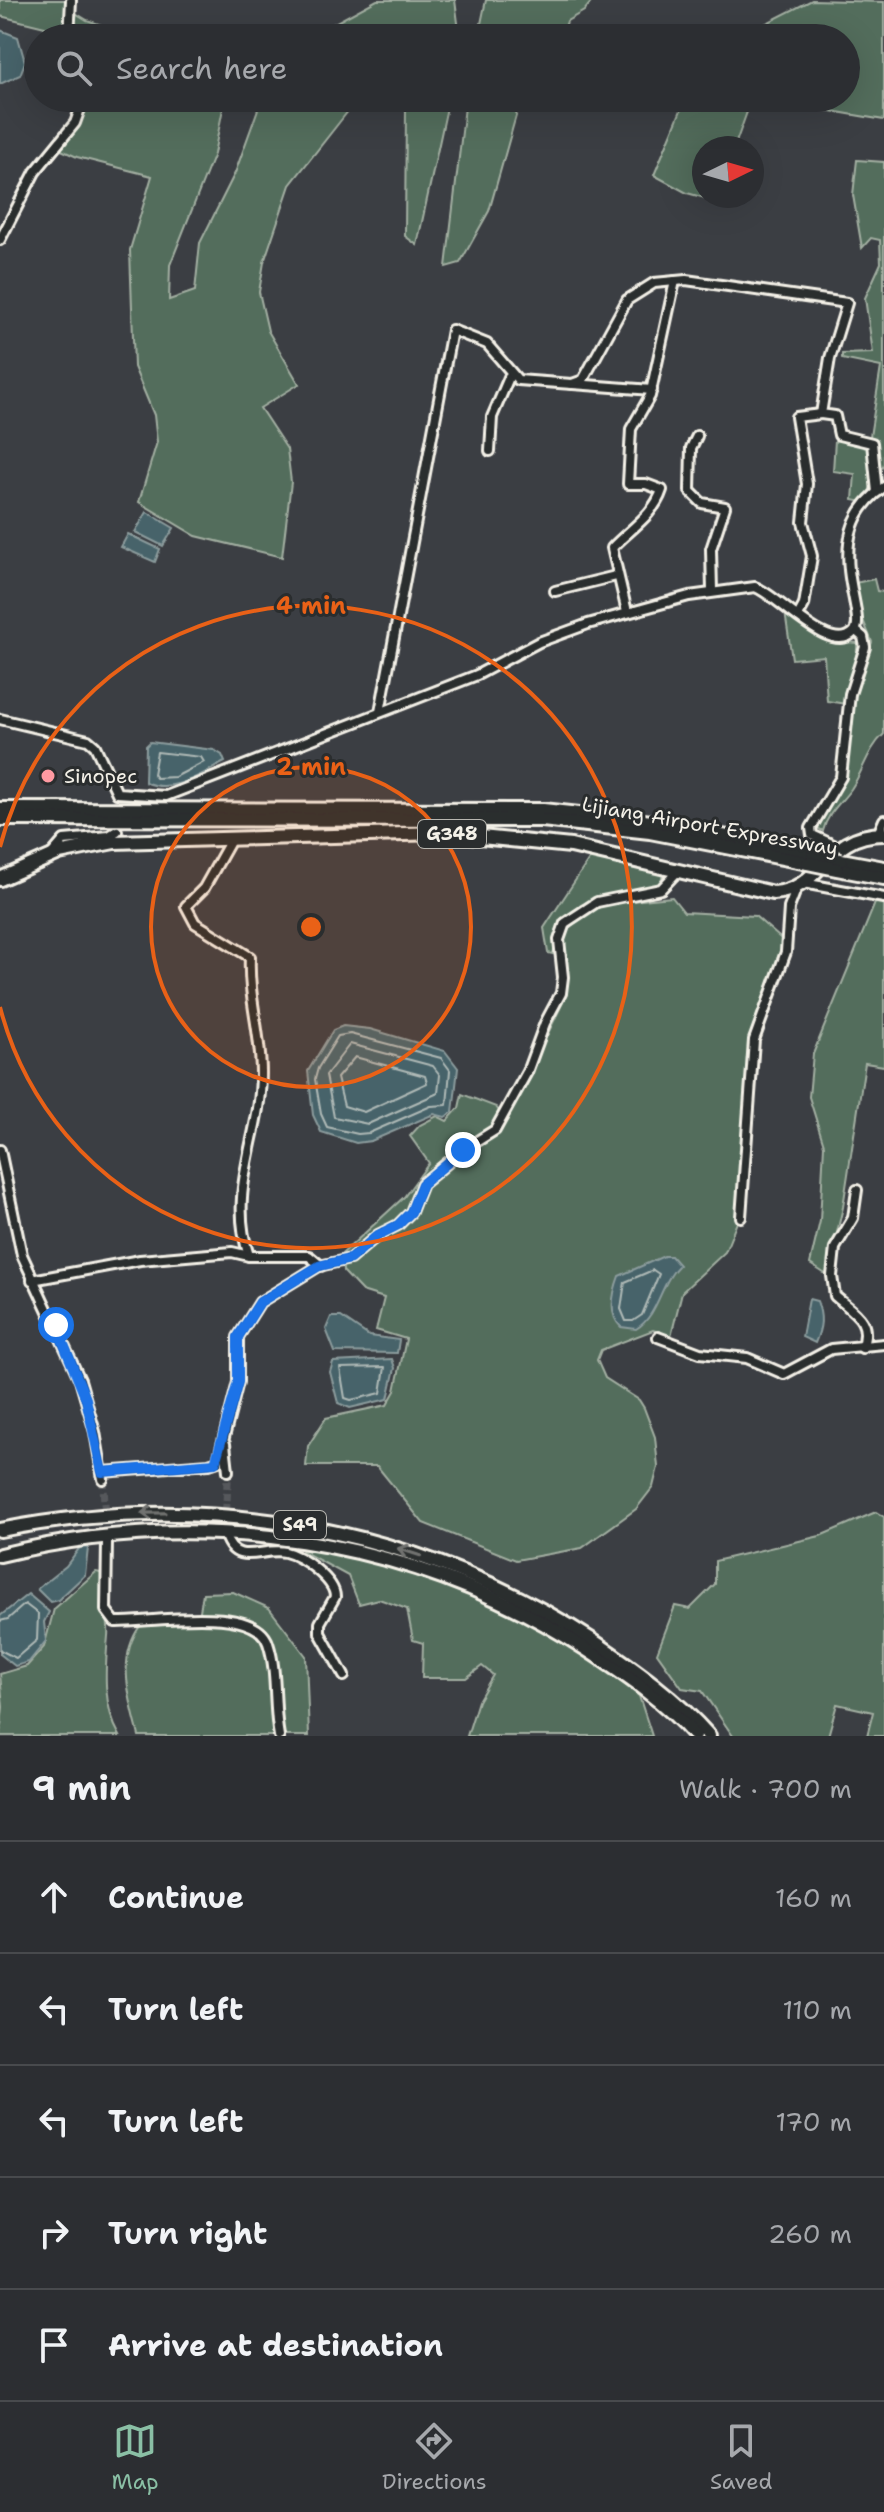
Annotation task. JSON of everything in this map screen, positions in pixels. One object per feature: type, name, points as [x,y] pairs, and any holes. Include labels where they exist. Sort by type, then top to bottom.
[{"type":"highway","name":"Lijiang Airport Expressway","points":[[0,809],[543,810],[652,822],[811,859]]},
{"type":"highway","name":"Lijiang Airport Expressway","points":[[0,819],[542,820],[650,832],[811,859],[838,858],[884,868]]},
{"type":"highway","name":"G348","points":[[0,879],[49,857],[114,842],[417,833],[484,835],[571,846],[767,893],[800,885]]},
{"type":"highway","points":[[800,885],[838,858],[857,837],[881,834]]},
{"type":"highway","name":"Lijiang Airport Expressway","points":[[838,858],[884,878]]},
{"type":"highway","name":"S49","points":[[0,1530],[72,1518],[144,1513],[230,1515],[315,1527],[385,1545],[452,1568],[518,1598],[578,1638],[694,1730],[709,1736]]},
{"type":"highway","name":"S49","points":[[0,1555],[77,1539],[159,1531],[213,1531],[295,1539],[362,1552],[440,1576],[578,1638]]},
{"type":"street","points":[[70,24],[71,0]]},
{"type":"street","points":[[0,240],[35,172],[75,123],[79,112]]},
{"type":"street","points":[[627,612],[616,576],[612,548],[655,509],[662,490],[646,484],[628,484],[631,429],[652,390],[675,281]]},
{"type":"street","points":[[572,384],[588,376],[632,296],[648,285],[675,281],[847,303],[830,358],[821,414]]},
{"type":"street","points":[[380,712],[452,330],[487,344],[510,375],[526,383],[652,390]]},
{"type":"street","points":[[490,451],[492,417],[510,375]]},
{"type":"street","points":[[0,719],[88,740],[95,746],[117,793],[166,796],[477,675],[539,642],[627,612],[712,591],[755,587],[798,616],[832,638],[843,638],[856,631],[859,622],[848,575],[847,548],[851,534],[880,489],[872,443],[838,435],[835,416],[796,417],[807,484],[803,522],[812,556],[804,605],[798,616]]},
{"type":"street","points":[[697,436],[691,448],[690,491],[702,503],[725,507],[711,549],[712,591]]},
{"type":"street","points":[[555,591],[616,576]]},
{"type":"street","points":[[838,858],[812,835],[811,828],[841,777],[850,694],[865,647],[863,637],[856,631]]},
{"type":"street","points":[[881,834],[884,820]]},
{"type":"street","points":[[49,857],[64,840],[109,836],[117,831]]},
{"type":"street","points":[[232,838],[204,888],[186,906],[195,923],[250,957],[248,981],[261,1073],[242,1182],[240,1226],[249,1256]]},
{"type":"street","points":[[0,1150],[19,1245],[32,1280],[80,1380],[95,1432],[103,1476],[218,1461],[238,1382],[238,1337],[242,1326],[264,1298],[321,1266],[350,1259],[378,1235],[398,1225],[411,1212],[422,1184],[463,1150],[495,1130],[527,1072],[545,1023],[561,993],[563,977],[559,940],[569,919],[597,902],[661,889],[678,871]]},
{"type":"street","points":[[741,1217],[754,1040],[786,952],[789,908],[800,885],[884,898]]},
{"type":"street","points":[[857,1190],[853,1218],[835,1248],[832,1276],[836,1298],[862,1319],[866,1334],[862,1348]]},
{"type":"street","points":[[32,1280],[181,1255],[232,1252],[249,1256],[306,1256],[321,1266]]},
{"type":"street","points":[[658,1337],[700,1353],[747,1358],[784,1374],[831,1349],[884,1344]]},
{"type":"street","points":[[224,1436],[228,1471]]},
{"type":"street","points":[[225,1536],[229,1546],[241,1555],[287,1553],[331,1583],[335,1597],[320,1623],[320,1633],[344,1676]]},
{"type":"street","points":[[107,1542],[104,1593],[106,1610],[112,1620],[239,1620],[262,1632],[269,1645],[274,1675],[279,1736]]},
{"type":"green space","points":[[0,0],[68,0],[69,9],[99,24],[33,24],[0,16]]},
{"type":"green space","points":[[377,0],[455,0],[458,24],[333,24]]},
{"type":"green space","points":[[486,0],[593,0],[566,24],[481,24]]},
{"type":"green space","points":[[812,0],[884,2],[884,120],[837,112],[860,112],[860,24],[765,24]]},
{"type":"green space","points":[[85,112],[222,112],[214,154],[170,265],[169,300],[195,291],[200,243],[235,173],[257,112],[347,112],[290,185],[264,262],[259,292],[268,331],[299,384],[260,408],[287,449],[291,482],[282,557],[196,536],[139,502],[157,442],[154,415],[134,367],[130,250],[152,176],[77,157],[59,149]]},
{"type":"green space","points":[[406,112],[446,112],[417,245],[405,236]]},
{"type":"green space","points":[[464,112],[517,112],[489,211],[460,263],[446,267]]},
{"type":"green space","points":[[680,112],[747,112],[738,136],[692,136],[692,194],[654,175]]},
{"type":"green space","points":[[857,160],[884,162],[884,464],[863,502],[853,500],[855,474],[833,471],[835,440],[869,443],[881,367],[842,359],[842,354],[873,353],[865,298],[881,263],[880,240],[871,238],[862,248],[853,195]]},
{"type":"green space","points":[[874,579],[877,591],[884,592],[884,734],[851,789],[831,813],[823,831],[815,827],[843,781],[854,693],[872,642],[861,615],[855,583]]},
{"type":"green space","points":[[785,612],[823,640],[857,643],[846,704],[827,701],[824,656],[792,659]]},
{"type":"green space","points":[[590,858],[664,873],[659,885],[581,905],[561,924],[553,954],[548,953],[544,928]]},
{"type":"green space","points":[[672,897],[684,912],[755,916],[786,943],[752,1039],[739,1217],[725,1252],[682,1292],[671,1336],[653,1330],[601,1350],[597,1360],[605,1378],[639,1400],[644,1408],[655,1437],[658,1467],[653,1487],[636,1509],[582,1548],[516,1560],[423,1523],[377,1466],[306,1466],[308,1446],[326,1418],[387,1405],[395,1391],[406,1339],[376,1330],[384,1298],[362,1291],[343,1271],[342,1254],[404,1197],[429,1163],[410,1136],[420,1125],[437,1116],[447,1121],[459,1108],[462,1094],[496,1107],[506,1120],[567,994],[563,945],[567,930],[588,911],[611,903]]},
{"type":"green space","points":[[875,903],[884,904],[884,1066],[865,1063],[843,1207],[827,1275],[810,1264],[820,1221],[824,1145],[809,1097],[813,1054]]},
{"type":"green space","points":[[876,1512],[884,1517],[884,1736],[867,1736],[873,1712],[837,1704],[828,1736],[733,1736],[702,1691],[682,1688],[657,1653],[675,1606],[690,1609],[715,1584],[715,1561],[820,1536]]},
{"type":"green space","points":[[304,1545],[337,1549],[466,1588],[581,1650],[639,1696],[652,1736],[467,1736],[478,1701],[493,1675],[482,1666],[466,1678],[422,1678],[423,1643],[413,1640],[407,1609],[379,1599],[359,1604],[348,1576],[302,1551]]},
{"type":"green space","points":[[96,1572],[101,1573],[108,1623],[108,1700],[120,1736],[0,1736],[3,1707],[0,1674],[27,1666],[44,1647],[54,1609]]},
{"type":"green space","points":[[233,1592],[269,1608],[306,1656],[309,1736],[139,1736],[129,1694],[127,1666],[128,1652],[140,1626],[198,1623],[203,1593]]},
{"type":"water","points":[[0,30],[18,37],[24,65],[20,75],[0,84]]},
{"type":"water","points":[[147,512],[174,528],[163,546],[135,532]]},
{"type":"water","points":[[128,534],[160,549],[155,562],[121,547]]},
{"type":"water","points":[[150,742],[214,750],[222,755],[225,762],[176,785],[155,785],[145,782],[146,746]]},
{"type":"water","points":[[343,1026],[370,1029],[445,1051],[458,1068],[453,1112],[445,1117],[434,1114],[371,1141],[356,1143],[321,1132],[313,1115],[308,1071],[333,1030]]},
{"type":"water","points":[[664,1256],[671,1256],[679,1265],[650,1316],[636,1329],[621,1327],[613,1310],[619,1276]]},
{"type":"water","points":[[809,1299],[817,1301],[821,1317],[815,1343],[802,1337]]},
{"type":"water","points":[[331,1317],[341,1317],[369,1336],[399,1340],[397,1353],[335,1352],[326,1329]]},
{"type":"water","points":[[392,1359],[395,1368],[388,1399],[350,1408],[338,1403],[330,1372],[333,1362]]},
{"type":"water","points":[[81,1546],[88,1548],[85,1575],[58,1600],[50,1602],[37,1589],[66,1566]]},
{"type":"water","points":[[28,1594],[49,1612],[44,1622],[46,1641],[29,1662],[15,1666],[0,1654],[0,1616]]},
{"type":"tunnel","points":[[225,1536],[228,1471]]},
{"type":"tunnel","points":[[103,1479],[107,1542]]},
{"type":"place","name":"Sinopec","points":[[48,776]]},
{"type":"route","points":[[56,1325],[92,1418],[102,1472],[215,1463],[219,1459],[238,1382],[238,1337],[242,1326],[260,1302],[275,1290],[319,1266],[350,1259],[378,1235],[398,1225],[411,1212],[422,1184],[463,1150]]}]
